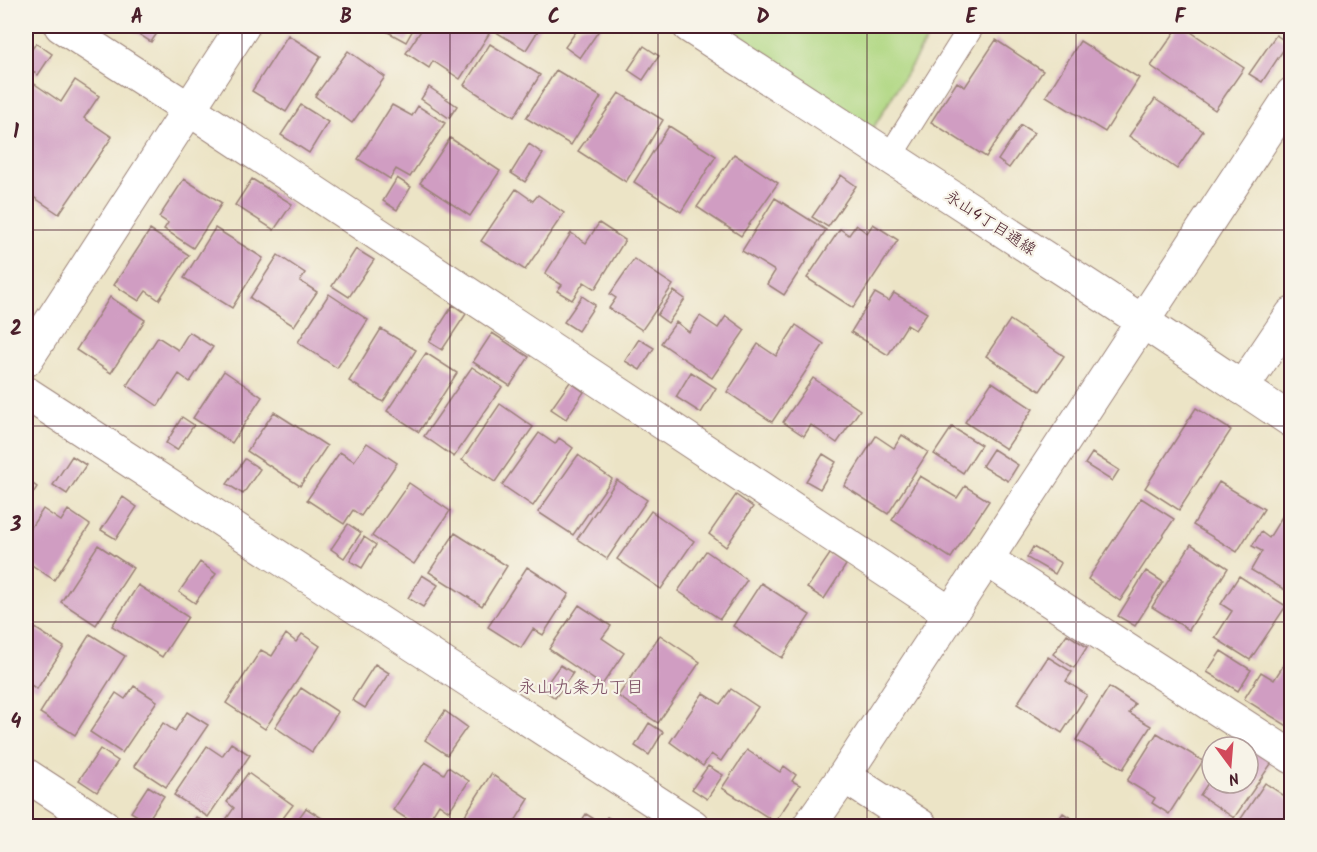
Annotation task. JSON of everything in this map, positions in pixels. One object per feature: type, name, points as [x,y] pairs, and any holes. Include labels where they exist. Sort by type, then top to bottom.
[{"type":"street","points":[[61,26],[950,613]]},
{"type":"street","points":[[26,360],[243,26]]},
{"type":"street","name":"永山4丁目通線","points":[[689,26],[1292,421]]},
{"type":"street","points":[[809,826],[1292,94]]},
{"type":"street","points":[[1242,388],[1292,314]]},
{"type":"street","points":[[26,393],[693,826]]},
{"type":"street","points":[[986,559],[1292,757]]},
{"type":"street","points":[[26,775],[104,826]]},
{"type":"street","points":[[844,776],[921,826]]},
{"type":"lane","points":[[890,156],[972,26]]},
{"type":"green space","points":[[689,26],[935,26],[866,140]]},
{"type":"building","points":[[126,26],[162,26],[151,42]]},
{"type":"building","points":[[377,26],[415,26],[406,42]]},
{"type":"building","points":[[424,26],[476,26],[489,34],[460,79],[433,61],[429,68],[406,53]]},
{"type":"building","points":[[486,26],[541,26],[526,50]]},
{"type":"building","points":[[580,26],[602,26],[580,58],[565,47]]},
{"type":"building","points":[[1179,26],[1244,68],[1215,110],[1151,66]]},
{"type":"building","points":[[288,35],[321,56],[286,112],[252,91]]},
{"type":"building","points":[[1276,35],[1288,43],[1262,82],[1249,74]]},
{"type":"building","points":[[996,40],[1043,71],[986,157],[931,122],[957,82],[965,87]]},
{"type":"building","points":[[1080,41],[1139,78],[1105,132],[1046,96]]},
{"type":"building","points":[[36,43],[52,54],[38,75],[26,67],[26,58]]},
{"type":"building","points":[[490,44],[540,75],[514,117],[464,85]]},
{"type":"building","points":[[644,46],[659,56],[643,80],[628,70]]},
{"type":"building","points":[[348,51],[385,77],[352,123],[315,96]]},
{"type":"building","points":[[556,70],[601,97],[571,145],[526,118]]},
{"type":"building","points":[[26,78],[61,102],[75,80],[99,96],[84,118],[112,137],[59,214],[26,192]]},
{"type":"building","points":[[429,87],[457,106],[449,118],[421,99]]},
{"type":"building","points":[[619,93],[663,120],[626,182],[578,151]]},
{"type":"building","points":[[1155,99],[1203,131],[1177,169],[1129,136]]},
{"type":"building","points":[[301,105],[328,122],[309,153],[281,135]]},
{"type":"building","points":[[392,105],[412,116],[418,106],[445,123],[410,177],[396,169],[390,179],[358,159]]},
{"type":"building","points":[[1021,125],[1034,133],[1009,168],[998,160]]},
{"type":"building","points":[[669,126],[716,156],[681,212],[634,182]]},
{"type":"building","points":[[450,138],[500,171],[470,216],[420,183]]},
{"type":"building","points":[[529,144],[543,154],[525,182],[511,173]]},
{"type":"building","points":[[734,154],[778,183],[741,236],[697,207]]},
{"type":"building","points":[[841,175],[856,186],[828,227],[812,217]]},
{"type":"building","points":[[397,178],[411,187],[397,210],[383,201]]},
{"type":"building","points":[[184,179],[222,203],[193,248],[164,229],[168,223],[159,217]]},
{"type":"building","points":[[252,179],[292,204],[274,230],[235,205]]},
{"type":"building","points":[[516,189],[533,201],[538,195],[564,213],[525,270],[481,241]]},
{"type":"building","points":[[775,198],[826,230],[784,295],[767,284],[775,271],[742,251]]},
{"type":"building","points":[[599,223],[625,240],[595,289],[584,282],[572,300],[557,291],[562,285],[545,274],[571,233],[586,243]]},
{"type":"building","points":[[873,224],[898,240],[853,308],[807,278],[840,229],[849,235],[856,225],[867,233]]},
{"type":"building","points":[[215,228],[263,258],[232,308],[184,278]]},
{"type":"building","points":[[150,230],[189,255],[159,300],[146,291],[139,301],[114,285]]},
{"type":"building","points":[[356,249],[374,260],[349,297],[332,286]]},
{"type":"building","points":[[278,255],[305,273],[300,281],[317,292],[294,326],[250,298]]},
{"type":"building","points":[[634,259],[673,285],[642,330],[609,308],[616,298],[610,294]]},
{"type":"building","points":[[674,291],[685,299],[668,323],[657,315]]},
{"type":"building","points":[[875,293],[889,301],[894,293],[927,313],[915,330],[907,325],[888,355],[851,332]]},
{"type":"building","points":[[329,294],[368,320],[337,368],[298,342]]},
{"type":"building","points":[[582,296],[595,305],[578,331],[564,322]]},
{"type":"building","points":[[110,297],[145,320],[111,373],[76,350]]},
{"type":"building","points":[[453,305],[466,314],[442,350],[429,342]]},
{"type":"building","points":[[700,316],[718,328],[726,316],[745,330],[712,378],[661,343],[676,322],[689,332]]},
{"type":"building","points":[[1010,320],[1064,356],[1040,391],[986,356]]},
{"type":"building","points":[[796,325],[824,344],[772,422],[727,392],[758,344],[776,356]]},
{"type":"building","points":[[381,329],[416,350],[383,402],[349,381]]},
{"type":"building","points":[[189,332],[213,347],[190,382],[179,374],[158,406],[127,385],[158,337],[178,350]]},
{"type":"building","points":[[492,333],[529,357],[510,386],[473,362]]},
{"type":"building","points":[[639,339],[654,348],[640,370],[625,361]]},
{"type":"building","points":[[426,353],[457,373],[419,432],[387,411]]},
{"type":"building","points":[[472,367],[502,387],[454,457],[424,436]]},
{"type":"building","points":[[224,371],[262,397],[232,443],[193,418]]},
{"type":"building","points":[[691,372],[716,388],[701,413],[676,397]]},
{"type":"building","points":[[813,378],[860,410],[837,443],[811,425],[804,436],[783,422]]},
{"type":"building","points":[[570,382],[584,392],[566,419],[551,409]]},
{"type":"building","points":[[992,382],[1033,409],[1006,449],[965,422]]},
{"type":"building","points":[[500,404],[533,427],[495,482],[462,460]]},
{"type":"building","points":[[1196,408],[1231,430],[1179,510],[1145,488]]},
{"type":"building","points":[[274,412],[327,446],[300,486],[247,451]]},
{"type":"building","points":[[182,417],[194,425],[177,450],[166,443]]},
{"type":"building","points":[[952,427],[981,445],[963,473],[934,454]]},
{"type":"building","points":[[539,433],[555,444],[559,438],[573,448],[533,506],[502,485]]},
{"type":"building","points":[[902,435],[928,452],[888,514],[844,486],[876,436],[894,448]]},
{"type":"building","points":[[367,443],[397,463],[361,516],[353,510],[344,524],[307,500],[340,452],[354,461]]},
{"type":"building","points":[[993,449],[1018,465],[1008,481],[982,466]]},
{"type":"building","points":[[1092,453],[1119,470],[1112,481],[1085,464]]},
{"type":"building","points":[[823,454],[836,462],[820,489],[806,481]]},
{"type":"building","points":[[578,455],[612,479],[573,535],[538,512]]},
{"type":"building","points":[[72,456],[86,465],[67,494],[53,485]]},
{"type":"building","points":[[245,459],[260,469],[243,494],[227,484]]},
{"type":"building","points":[[920,476],[957,498],[965,486],[989,501],[951,558],[892,520]]},
{"type":"building","points":[[26,479],[37,487],[26,504]]},
{"type":"building","points":[[617,480],[647,500],[607,559],[577,539]]},
{"type":"building","points":[[1219,482],[1264,509],[1237,552],[1193,525]]},
{"type":"building","points":[[409,483],[450,511],[414,564],[372,536]]},
{"type":"building","points":[[736,495],[753,507],[726,547],[709,534]]},
{"type":"building","points":[[123,497],[137,507],[116,539],[101,530]]},
{"type":"building","points":[[1141,498],[1174,519],[1120,601],[1088,579]]},
{"type":"building","points":[[43,509],[61,521],[68,510],[90,525],[54,580],[26,561],[26,535]]},
{"type":"building","points":[[651,511],[694,541],[661,589],[617,559]]},
{"type":"building","points":[[1283,515],[1292,520],[1292,594],[1251,570],[1262,551],[1252,546],[1261,532],[1269,538]]},
{"type":"building","points":[[348,524],[361,533],[344,558],[331,549]]},
{"type":"building","points":[[455,533],[507,566],[482,606],[429,572]]},
{"type":"building","points":[[364,537],[376,545],[362,568],[350,561]]},
{"type":"building","points":[[1191,544],[1228,568],[1189,630],[1152,607]]},
{"type":"building","points":[[98,545],[133,568],[96,625],[61,602]]},
{"type":"building","points":[[1033,547],[1061,563],[1055,574],[1027,558]]},
{"type":"building","points":[[706,551],[747,580],[720,619],[678,591]]},
{"type":"building","points":[[830,554],[846,565],[824,599],[807,588]]},
{"type":"building","points":[[200,562],[216,574],[195,603],[179,592]]},
{"type":"building","points":[[527,567],[569,594],[543,635],[533,629],[521,648],[488,627]]},
{"type":"building","points":[[1146,571],[1163,582],[1135,626],[1118,616]]},
{"type":"building","points":[[422,575],[438,585],[423,607],[408,598]]},
{"type":"building","points":[[1239,576],[1286,606],[1250,660],[1215,638],[1232,611],[1221,604]]},
{"type":"building","points":[[761,583],[810,615],[782,658],[733,626]]},
{"type":"building","points":[[138,585],[188,617],[162,657],[112,626]]},
{"type":"building","points":[[579,605],[611,626],[602,638],[624,653],[602,685],[549,649]]},
{"type":"building","points":[[26,622],[64,647],[37,689],[26,682]]},
{"type":"building","points":[[90,634],[125,656],[75,735],[40,713]]},
{"type":"building","points":[[286,634],[296,642],[302,634],[320,646],[265,729],[226,703],[261,650],[272,656]]},
{"type":"building","points":[[1067,634],[1087,647],[1074,668],[1053,654]]},
{"type":"building","points":[[660,635],[700,662],[658,723],[618,696]]},
{"type":"building","points":[[1221,651],[1251,670],[1238,691],[1207,672]]},
{"type":"building","points":[[1290,655],[1292,656],[1292,722],[1289,727],[1244,699],[1261,672],[1274,680]]},
{"type":"building","points":[[1048,657],[1072,672],[1066,681],[1087,695],[1062,733],[1017,704]]},
{"type":"building","points":[[375,664],[389,673],[365,708],[352,700]]},
{"type":"building","points":[[560,665],[573,673],[555,698],[543,689]]},
{"type":"building","points":[[134,686],[157,701],[122,753],[90,732],[116,693],[125,699]]},
{"type":"building","points":[[1109,687],[1135,704],[1129,713],[1151,726],[1123,769],[1076,740]]},
{"type":"building","points":[[301,688],[338,712],[312,752],[275,727]]},
{"type":"building","points":[[731,689],[758,707],[721,761],[711,754],[703,766],[670,742],[703,693],[720,704]]},
{"type":"building","points":[[445,711],[467,727],[447,755],[425,740]]},
{"type":"building","points":[[187,712],[208,725],[166,787],[134,766],[163,723],[175,731]]},
{"type":"building","points":[[649,723],[663,732],[649,755],[635,746]]},
{"type":"building","points":[[1157,733],[1200,759],[1200,766],[1169,814],[1152,803],[1155,798],[1127,781]]},
{"type":"building","points":[[231,743],[250,755],[208,817],[174,795],[207,746],[222,756]]},
{"type":"building","points":[[100,749],[118,761],[97,792],[79,780]]},
{"type":"building","points":[[747,750],[780,772],[784,766],[796,775],[792,781],[800,785],[775,822],[722,788]]},
{"type":"building","points":[[1260,752],[1273,761],[1260,780]]},
{"type":"building","points":[[425,762],[444,774],[448,767],[469,781],[449,811],[439,804],[425,826],[418,826],[393,810]]},
{"type":"building","points":[[708,766],[723,775],[707,799],[692,789]]},
{"type":"building","points":[[248,773],[293,805],[277,826],[233,826],[225,821],[234,808],[227,802]]},
{"type":"building","points":[[491,774],[529,799],[512,826],[458,826]]},
{"type":"building","points":[[1265,783],[1292,801],[1292,826],[1250,826],[1240,820],[1257,795],[1260,795]]},
{"type":"building","points":[[148,786],[164,796],[147,822],[131,812]]},
{"type":"building","points":[[1200,795],[1250,795],[1234,818]]},
{"type":"building","points":[[306,808],[334,826],[293,826]]},
{"type":"building","points":[[1063,813],[1083,826],[1054,826]]},
{"type":"building","points":[[586,814],[599,822],[596,826],[578,826]]},
{"type":"building","points":[[196,817],[210,826],[190,826]]},
{"type":"building","points":[[607,817],[620,824],[619,826],[601,826]]},
{"type":"district","name":"永山九条九丁目","points":[[581,687]]}]
